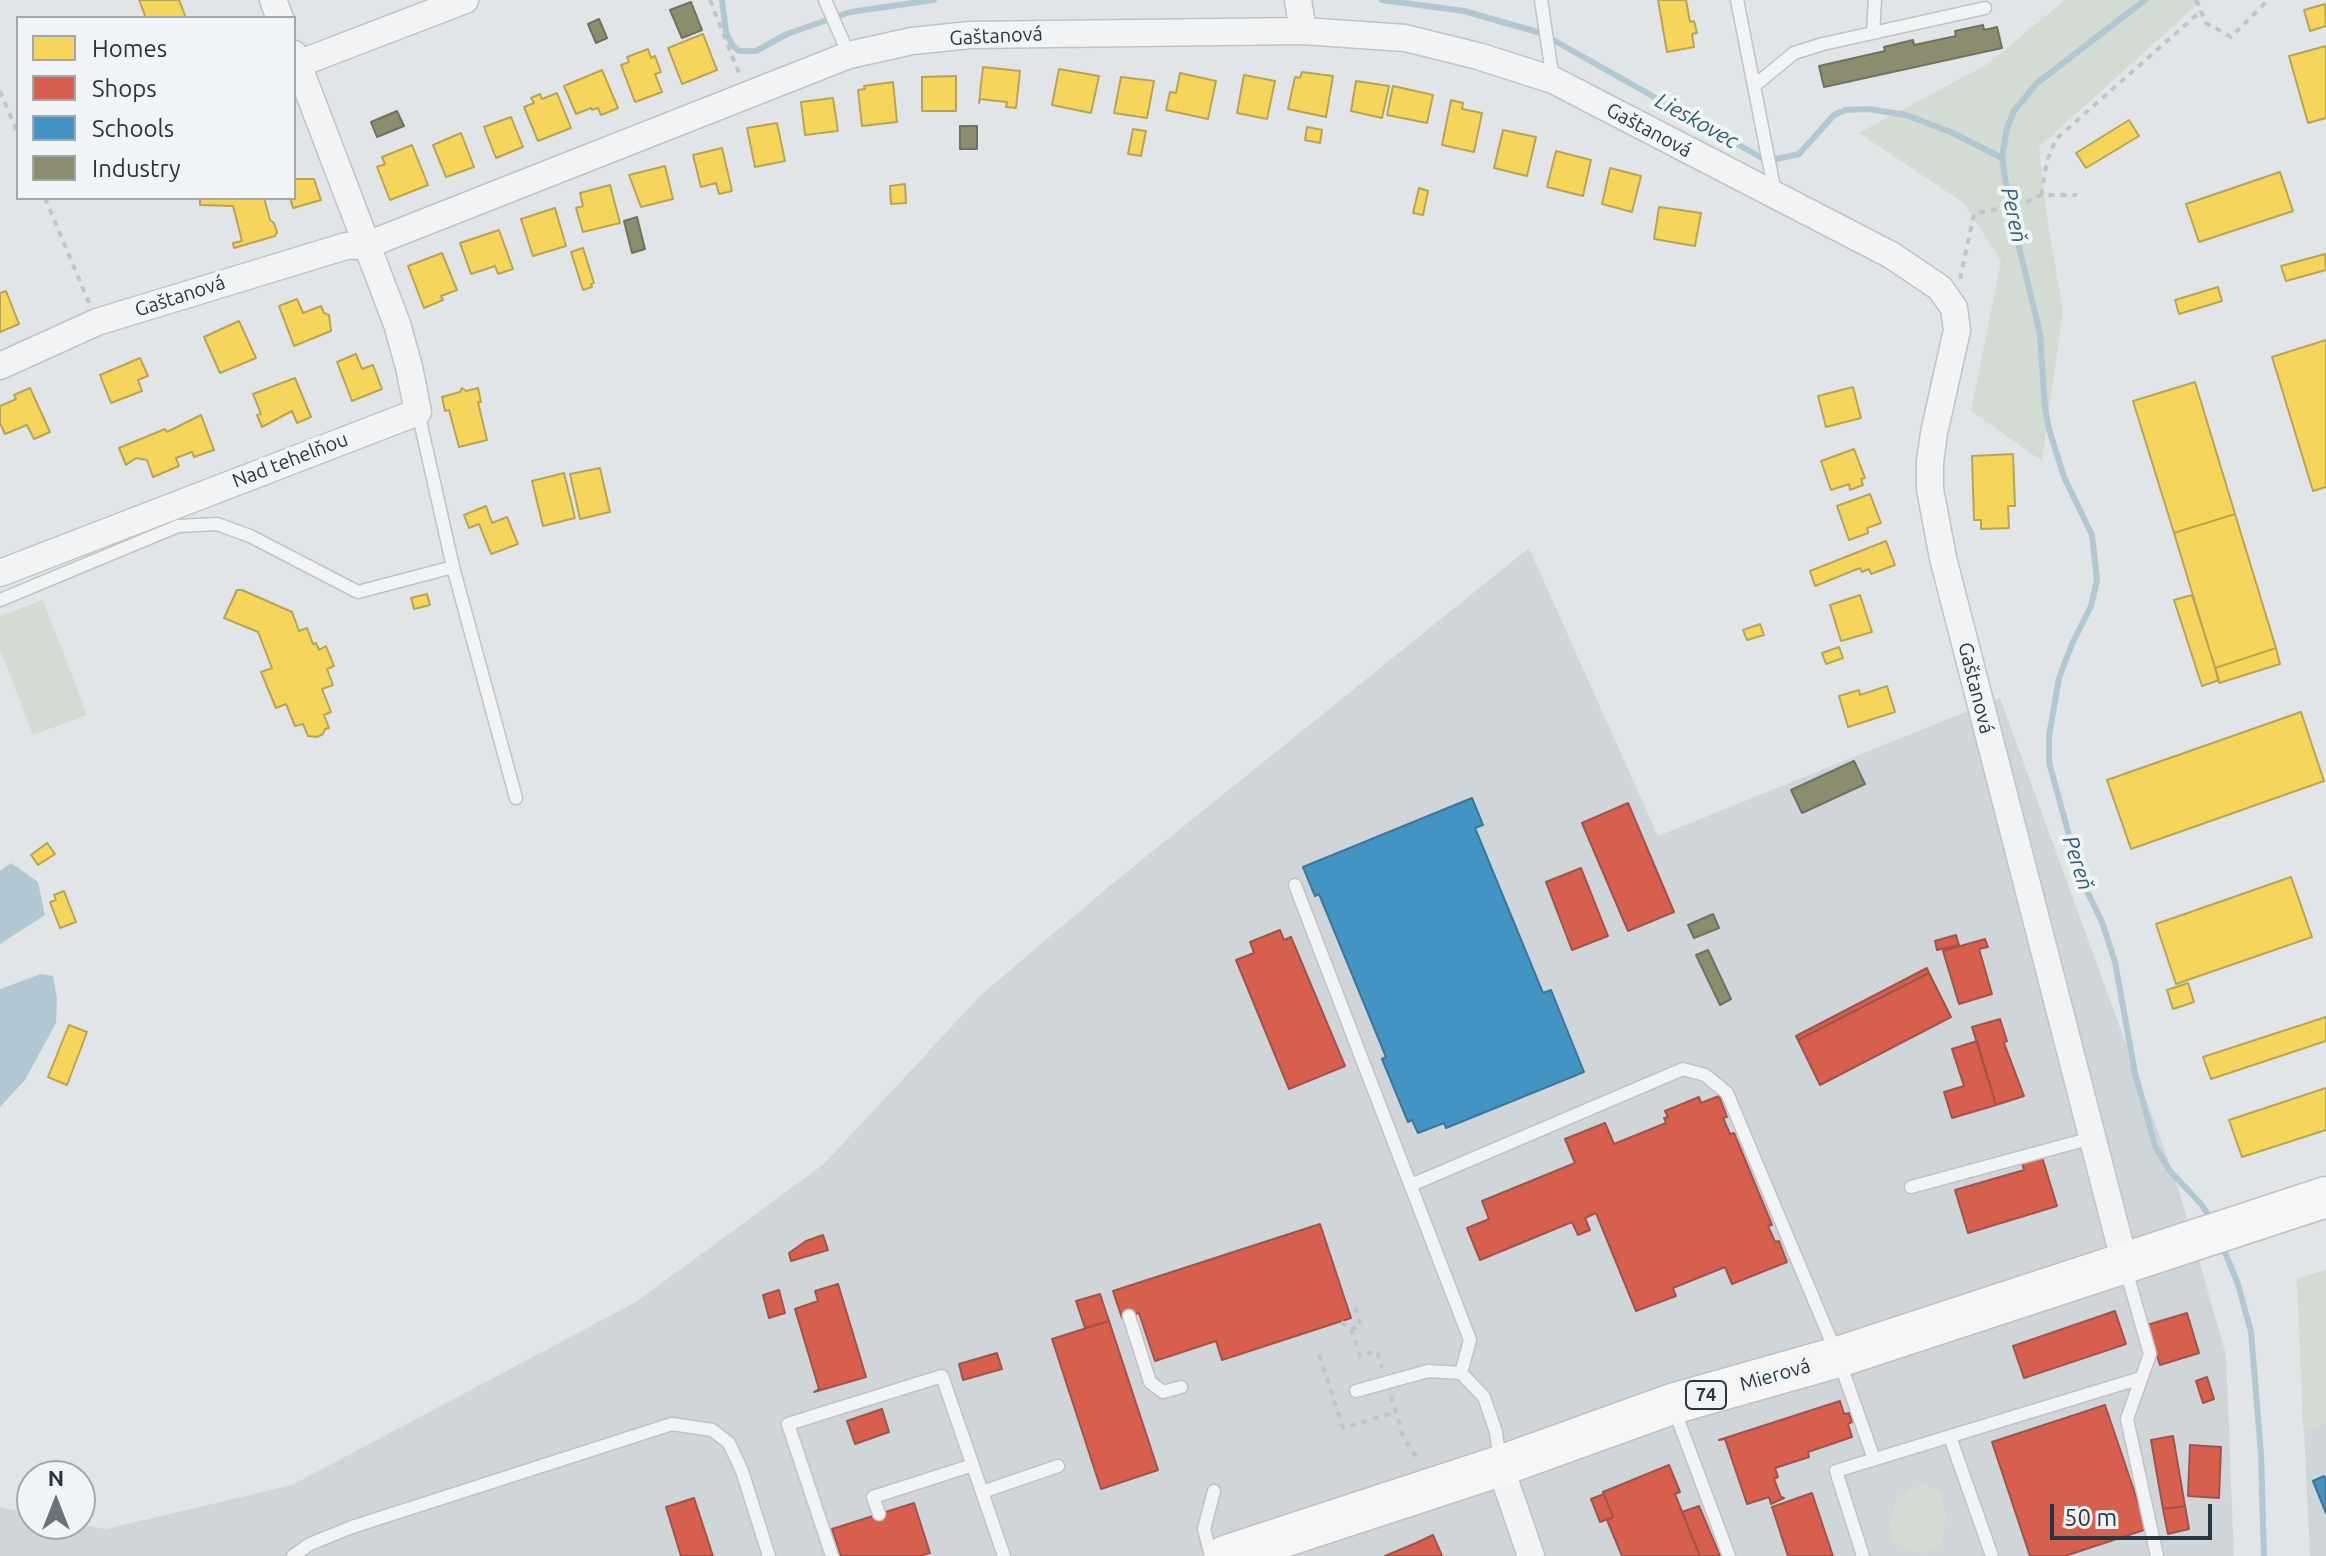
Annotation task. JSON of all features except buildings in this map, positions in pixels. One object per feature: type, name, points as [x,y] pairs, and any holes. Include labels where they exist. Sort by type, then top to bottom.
[{"type":"main road","name":"Mierová","points":[[1230,1555],[1500,1466],[1672,1404],[1838,1357],[2326,1197]]},
{"type":"street","points":[[418,412],[397,324],[296,59],[465,0]]},
{"type":"street","points":[[1298,0],[1303,31]]},
{"type":"street","name":"Gaštanová","points":[[0,366],[97,322],[346,246],[367,245],[747,96],[844,42],[912,41],[970,35],[1303,31],[1405,38],[1478,56],[1553,80],[1891,255],[1940,288],[1954,308],[1957,330],[1934,433],[1930,489],[1943,558],[2125,1264]]},
{"type":"street","name":"Nad tehelňou","points":[[0,573],[418,412]]},
{"type":"street","points":[[1500,1466],[1531,1556]]},
{"type":"lane","points":[[1541,0],[1553,80]]},
{"type":"lane","points":[[1737,0],[1776,196]]},
{"type":"lane","points":[[1873,33],[1875,0]]},
{"type":"lane","points":[[826,3],[844,42]]},
{"type":"lane","points":[[1754,86],[1794,53],[1985,8]]},
{"type":"lane","points":[[418,412],[453,567],[516,798]]},
{"type":"lane","points":[[0,600],[178,526],[217,524],[250,536],[358,592],[453,567]]},
{"type":"lane","points":[[1295,885],[1470,1340],[1461,1373]]},
{"type":"lane","points":[[1411,1185],[1683,1069],[1705,1075],[1727,1093],[1838,1357],[1874,1459]]},
{"type":"lane","points":[[1911,1187],[2092,1138]]},
{"type":"lane","points":[[2125,1264],[2150,1354],[2127,1419],[2157,1556]]},
{"type":"lane","points":[[1129,1316],[1150,1382],[1163,1392],[1181,1387]]},
{"type":"lane","points":[[1356,1391],[1428,1371],[1461,1373],[1484,1397],[1496,1432],[1500,1466]]},
{"type":"lane","points":[[832,1556],[788,1424],[942,1376],[1004,1556]]},
{"type":"lane","points":[[1863,1556],[1836,1471],[2141,1378]]},
{"type":"lane","points":[[1672,1404],[1729,1556]]},
{"type":"lane","points":[[293,1556],[310,1544],[352,1527],[672,1424],[712,1430],[729,1443],[742,1471],[769,1556]]},
{"type":"lane","points":[[1950,1437],[1992,1556]]},
{"type":"lane","points":[[879,1514],[873,1497],[973,1465]]},
{"type":"lane","points":[[982,1492],[1058,1466]]},
{"type":"lane","points":[[1214,1491],[1204,1529],[1230,1555]]},
{"type":"path","points":[[710,0],[747,96]]},
{"type":"path","points":[[2196,0],[2206,23],[2231,37],[2268,0]]},
{"type":"path","points":[[2041,195],[2047,161],[2056,139],[2201,11]]},
{"type":"path","points":[[0,91],[16,129]]},
{"type":"path","points":[[1954,308],[1974,214],[2024,203],[2041,195],[2077,195]]},
{"type":"path","points":[[46,200],[97,322]]},
{"type":"path","points":[[1351,1329],[1361,1326],[1355,1307]]},
{"type":"shaded area","points":[[2065,0],[2202,0],[2039,147],[2063,311],[2042,461],[1971,411],[2001,261],[1964,203],[1859,133],[1986,65]]},
{"type":"shaded area","points":[[1529,548],[1658,836],[2000,698],[2178,1187],[2226,1355],[2234,1556],[0,1556],[0,1507],[16,1510],[16,1540],[96,1540],[96,1527],[106,1529],[292,1485],[636,1302],[824,1164],[981,995],[1107,888]]},
{"type":"shaded area","points":[[43,600],[87,715],[33,735],[0,649],[0,616]]},
{"type":"shaded area","points":[[2326,1270],[2326,1556],[2310,1556],[2297,1279]]},
{"type":"shaded area","points":[[2326,1270],[2326,1423],[2303,1431],[2297,1279]]},
{"type":"shaded area","points":[[1924,1485],[1941,1494],[1946,1517],[1942,1543],[1926,1553],[1912,1552],[1893,1540],[1889,1523],[1896,1499],[1912,1488]]},
{"type":"water","points":[[11,863],[38,882],[45,915],[0,944],[0,871]]},
{"type":"water","points":[[41,974],[53,976],[57,999],[56,1023],[25,1080],[0,1107],[0,989]]},
{"type":"waterway","name":"Lieskovec","points":[[722,0],[726,32],[739,51],[756,51],[787,34],[850,12],[934,0]]},
{"type":"waterway","name":"Lieskovec","points":[[1382,0],[1464,11],[1541,33],[1762,158],[1777,159],[1799,154],[1834,115],[1845,110],[1868,109],[1906,115],[1953,133],[2002,158]]},
{"type":"waterway","name":"Pereň","points":[[2145,0],[2037,83],[2014,111],[2007,128],[2002,158],[2010,209],[2040,334],[2049,429],[2064,477],[2092,535],[2097,580],[2091,606],[2059,678],[2049,736],[2049,762],[2081,879],[2102,922],[2115,962],[2135,1073],[2155,1146],[2170,1171],[2202,1205],[2211,1220]]},
{"type":"waterway","name":"Pereň","points":[[2222,1245],[2238,1284],[2251,1332],[2261,1454],[2264,1556]]}]
